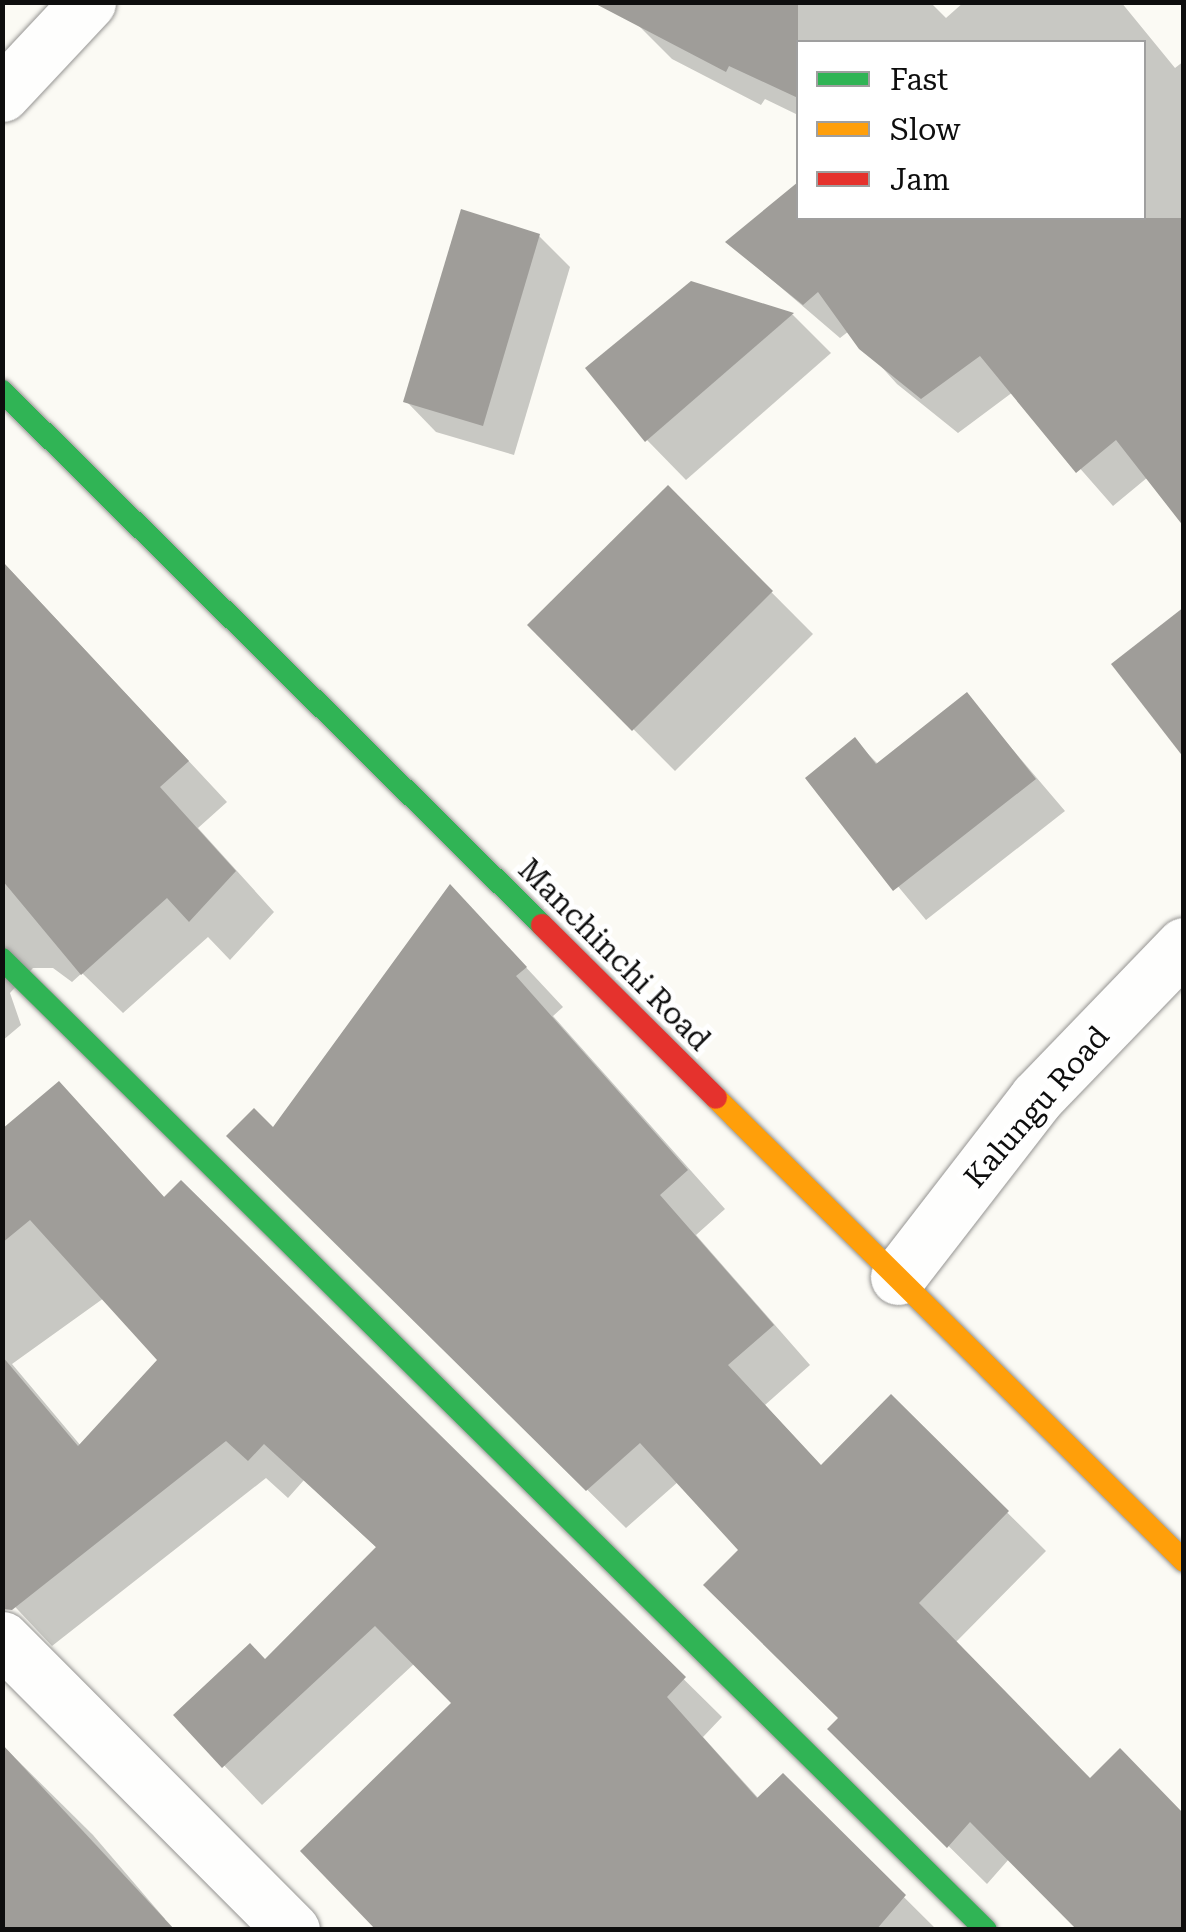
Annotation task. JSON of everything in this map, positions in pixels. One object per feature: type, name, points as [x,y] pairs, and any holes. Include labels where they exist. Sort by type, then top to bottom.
[{"type":"main road","name":"Manchinchi Road","points":[[2,390],[1184,1561]]},
{"type":"main road","points":[[2,959],[986,1930]]},
{"type":"street","points":[[2,94],[88,2]]},
{"type":"street","name":"Kalungu Road","points":[[898,1277],[1037,1097],[1184,944]]},
{"type":"street","points":[[2,1638],[292,1930]]},
{"type":"building","points":[[592,2],[798,2],[796,97],[729,66],[726,72]]},
{"type":"building","points":[[796,184],[796,220],[1184,218],[1184,527],[1116,440],[1076,473],[980,356],[921,399],[859,349],[818,292],[803,305],[725,242]]},
{"type":"building","points":[[461,209],[540,234],[483,426],[403,402]]},
{"type":"building","points":[[691,281],[794,313],[645,442],[585,368]]},
{"type":"building","points":[[668,485],[773,591],[632,731],[527,625]]},
{"type":"building","points":[[2,561],[189,761],[160,787],[236,871],[189,922],[167,898],[81,975],[2,880]]},
{"type":"building","points":[[1184,607],[1184,758],[1111,664]]},
{"type":"building","points":[[967,692],[1036,779],[893,891],[805,778],[855,737],[876,764]]},
{"type":"building","points":[[450,884],[527,967],[516,976],[688,1170],[660,1195],[774,1325],[728,1365],[821,1465],[891,1394],[1009,1511],[919,1603],[1090,1778],[1120,1748],[1184,1814],[1184,1930],[1077,1930],[970,1822],[947,1848],[827,1729],[838,1718],[703,1585],[738,1550],[640,1443],[586,1491],[226,1136],[254,1108],[273,1127]]},
{"type":"building","points":[[59,1081],[164,1197],[181,1180],[686,1677],[667,1697],[757,1798],[783,1773],[906,1895],[876,1930],[376,1930],[300,1851],[451,1703],[375,1626],[222,1768],[173,1715],[250,1643],[265,1659],[376,1547],[264,1444],[248,1461],[226,1441],[12,1610],[2,1609],[2,1356],[78,1446],[157,1360],[30,1220],[2,1243],[2,1129]]},
{"type":"building","points":[[2,1744],[175,1930],[2,1930]]},
{"type":"traffic: fast","points":[[2,391],[542,925]]},
{"type":"traffic: fast","points":[[2,959],[986,1930]]},
{"type":"traffic: slow","points":[[716,1098],[1184,1561]]},
{"type":"traffic: jam","points":[[542,925],[716,1098]]}]
